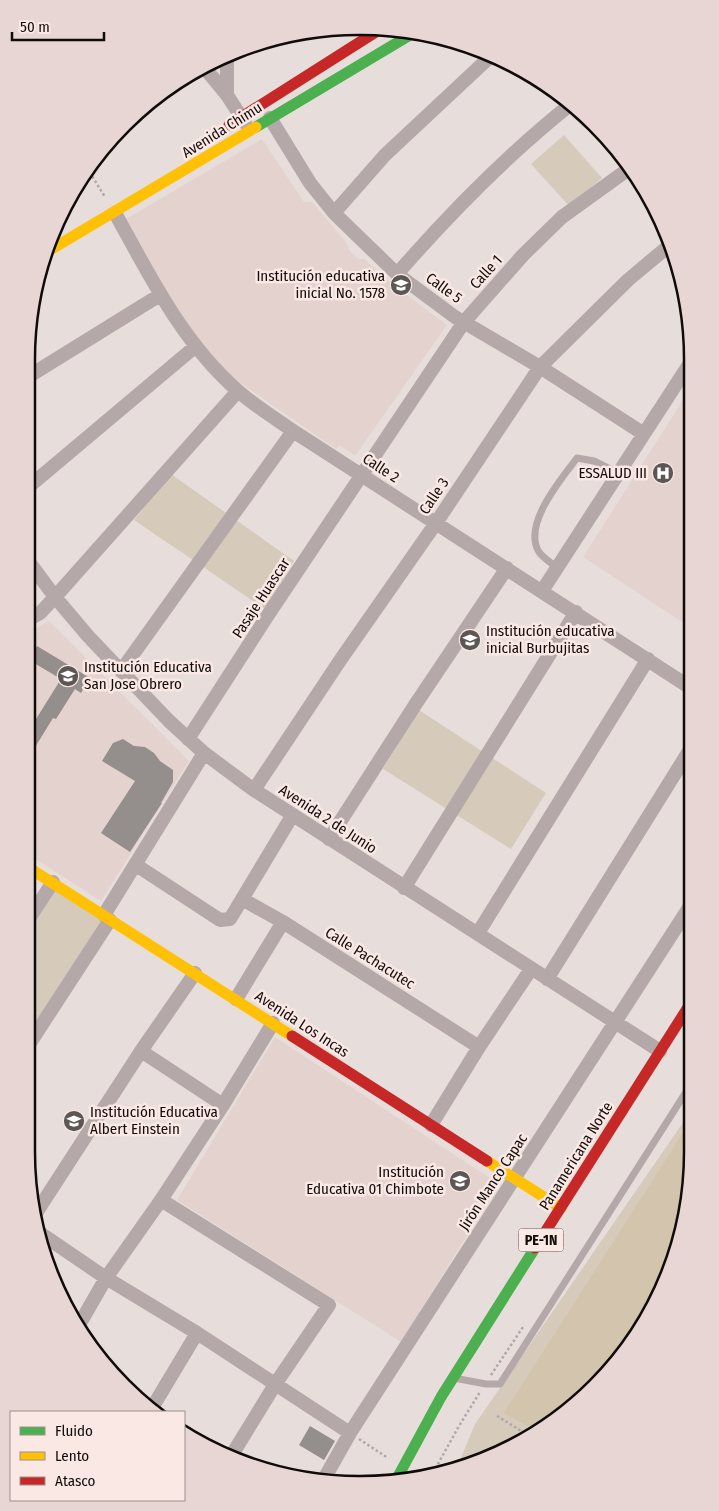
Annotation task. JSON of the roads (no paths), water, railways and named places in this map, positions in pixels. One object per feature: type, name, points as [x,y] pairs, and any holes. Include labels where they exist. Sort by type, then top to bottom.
[{"type":"main road","name":"Avenida Chimu","points":[[216,133],[370,35]]},
{"type":"main road","name":"Avenida Chimu","points":[[55,247],[404,38]]},
{"type":"main road","name":"Avenida Los Incas","points":[[35,872],[561,1208]]},
{"type":"main road","name":"Panamericana Norte","points":[[399,1473],[454,1378],[684,1014]]},
{"type":"street","points":[[334,212],[385,155],[486,61]]},
{"type":"street","points":[[227,63],[227,95]]},
{"type":"street","points":[[208,72],[227,95],[249,130]]},
{"type":"street","points":[[396,274],[466,198],[512,154],[565,109]]},
{"type":"street","name":"Calle 5","points":[[270,118],[310,183],[334,212],[396,274],[464,322],[540,367],[644,434]]},
{"type":"street","name":"Calle 1","points":[[362,475],[464,322],[523,255],[562,218],[624,172]]},
{"type":"street","name":"Calle 2","points":[[115,213],[160,295],[178,323],[196,346],[238,391],[294,431],[684,683]]},
{"type":"street","name":"Calle 3","points":[[254,790],[540,367],[628,280],[664,249]]},
{"type":"street","points":[[35,372],[160,295]]},
{"type":"street","points":[[35,481],[196,346]]},
{"type":"street","points":[[542,591],[684,372]]},
{"type":"street","points":[[35,616],[55,597],[238,391]]},
{"type":"street","points":[[121,671],[294,431]]},
{"type":"street","name":"Pasaje Huascar","points":[[188,739],[362,475]]},
{"type":"street","points":[[329,839],[414,705],[507,568]]},
{"type":"street","name":"Avenida 2 de Junio","points":[[35,570],[55,597],[121,671],[204,754],[292,816],[478,933],[660,1052]]},
{"type":"street","points":[[404,888],[576,612]]},
{"type":"street","points":[[478,933],[648,659]]},
{"type":"street","points":[[35,1035],[204,754]]},
{"type":"street","points":[[546,979],[684,759]]},
{"type":"street","points":[[136,866],[220,920],[230,919],[292,816]]},
{"type":"street","points":[[35,908],[52,882]]},
{"type":"street","name":"Calle Pachacutec","points":[[242,899],[282,922],[479,1047]]},
{"type":"street","name":"Jirón Manco Capac","points":[[327,1474],[350,1433],[684,915]]},
{"type":"street","points":[[236,999],[282,922]]},
{"type":"street","points":[[431,1125],[479,1047],[531,969]]},
{"type":"street","points":[[40,1207],[141,1051],[195,973]]},
{"type":"street","points":[[82,1321],[106,1278],[161,1200],[274,1023]]},
{"type":"street","points":[[141,1051],[223,1105]]},
{"type":"street","points":[[161,1200],[329,1305],[276,1383],[234,1451]]},
{"type":"street","points":[[47,1238],[106,1278],[276,1383],[350,1433]]},
{"type":"street","points":[[155,1403],[197,1333]]},
{"type":"lane","points":[[557,568],[540,552],[534,537],[539,517],[558,483],[577,458],[594,461],[618,474]]},
{"type":"lane","points":[[454,1378],[486,1384],[500,1384],[684,1094]]},
{"type":"place","name":"Institución educativa inicial No. 1578","points":[[401,285]]},
{"type":"place","name":"ESSALUD III","points":[[663,473]]},
{"type":"place","name":"Institución educativa inicial Burbujitas","points":[[470,640]]},
{"type":"place","name":"Institución Educativa San Jose Obrero","points":[[68,676]]},
{"type":"place","name":"Institución Educativa Albert Einstein","points":[[74,1121]]},
{"type":"place","name":"Institución Educativa 01 Chimbote","points":[[460,1181]]}]
